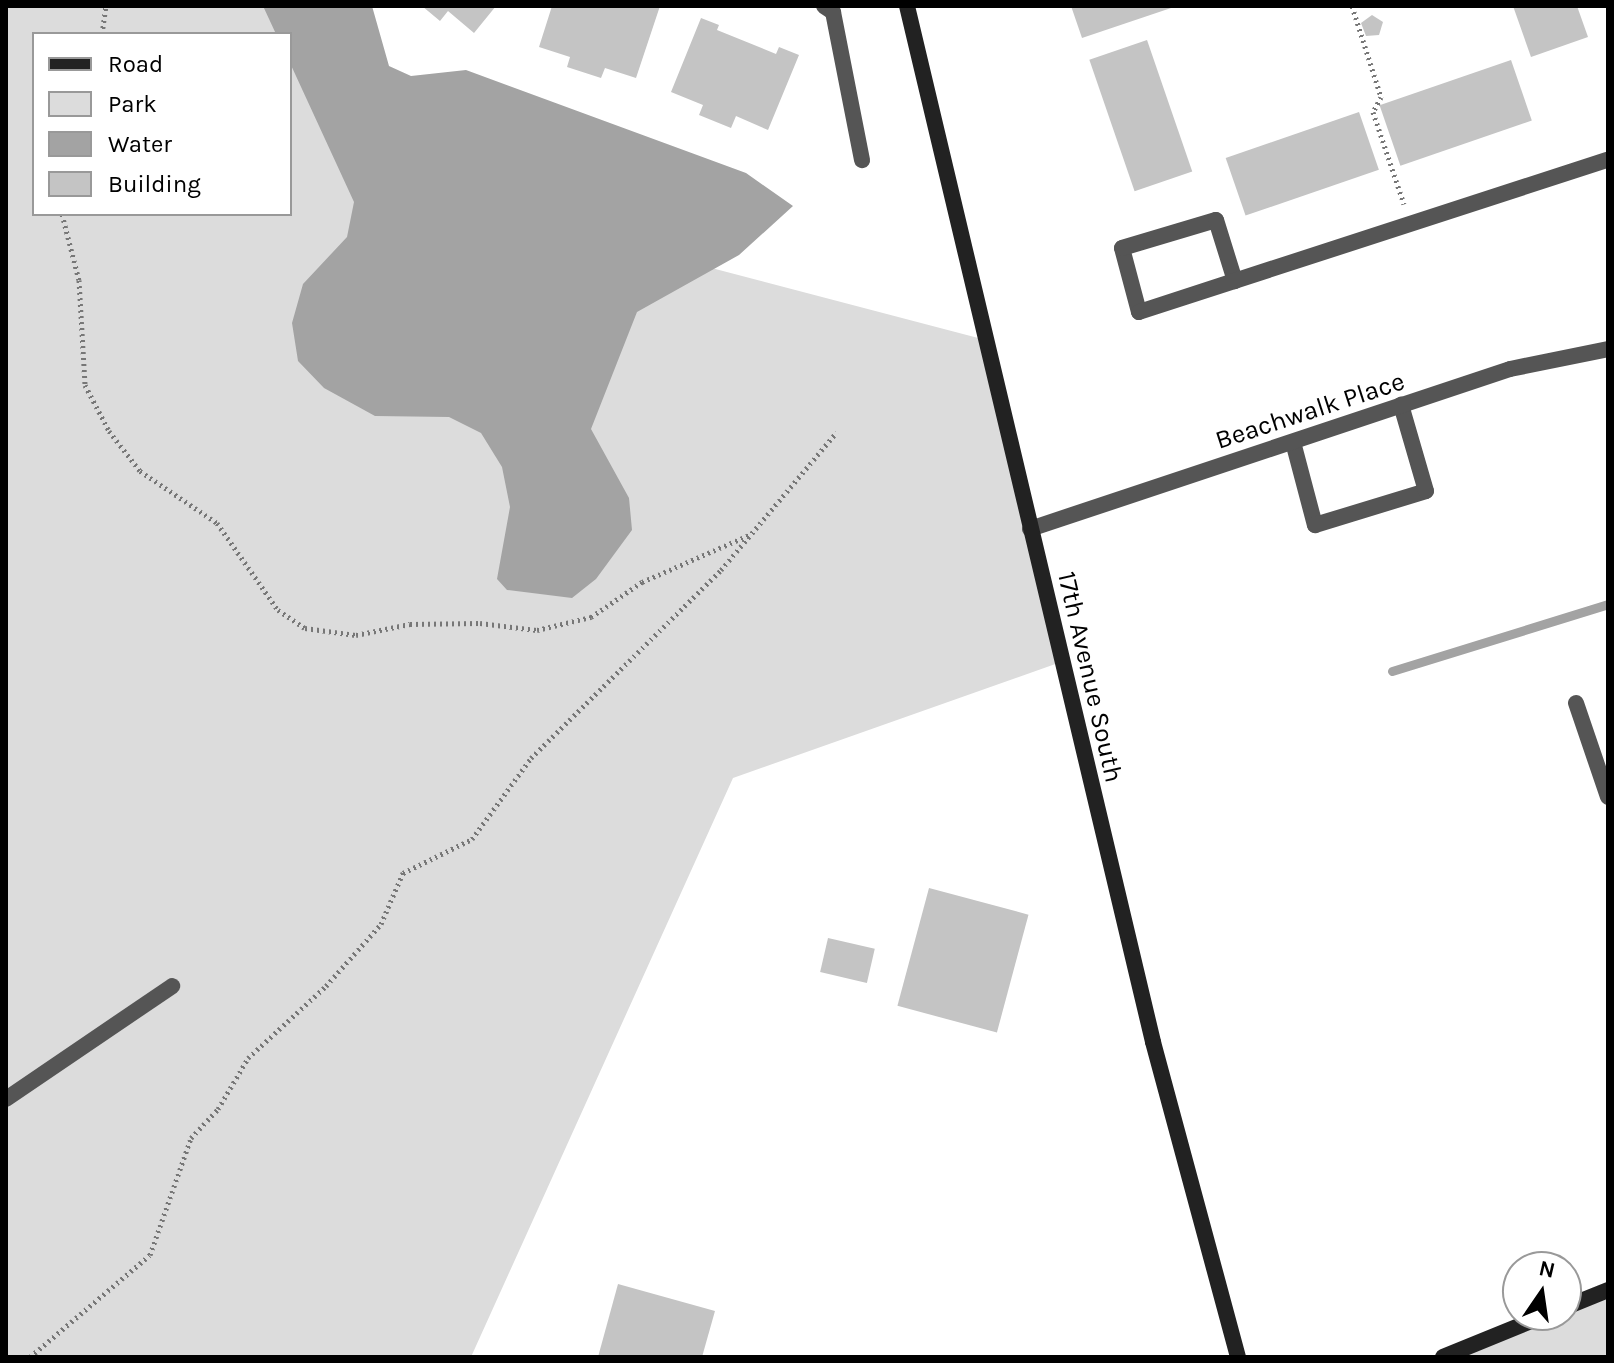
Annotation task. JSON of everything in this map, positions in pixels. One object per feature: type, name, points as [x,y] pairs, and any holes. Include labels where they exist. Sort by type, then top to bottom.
[{"type":"street","points":[[824,6],[833,12],[862,160]]},
{"type":"street","name":"17th Avenue South","points":[[907,6],[1153,1042],[1238,1357]]},
{"type":"street","points":[[1235,281],[1216,220],[1122,248],[1139,312],[1235,281],[1411,224],[1608,160]]},
{"type":"street","name":"Beachwalk Place","points":[[1030,529],[1510,369],[1608,349]]},
{"type":"street","points":[[1293,442],[1315,525],[1426,491],[1401,405]]},
{"type":"street","points":[[1576,703],[1608,797]]},
{"type":"street","points":[[6,1099],[172,986]]},
{"type":"street","points":[[1582,1301],[1608,1290]]},
{"type":"street","points":[[1443,1357],[1507,1331]]},
{"type":"path","points":[[102,32],[106,6]]},
{"type":"path","points":[[1352,6],[1381,97],[1373,112],[1411,224]]},
{"type":"path","points":[[63,216],[79,280],[85,385],[109,431],[140,471],[217,523],[278,610],[305,628],[356,635],[410,624],[480,623],[537,630],[591,617],[642,582],[750,535]]},
{"type":"path","points":[[30,1357],[150,1255],[191,1138],[218,1109],[248,1058],[326,986],[381,924],[403,873],[472,839],[531,758],[648,645],[750,535],[837,432]]},
{"type":"green space","points":[[6,6],[310,6],[361,176],[982,339],[1061,662],[733,778],[471,1357],[6,1357]]},
{"type":"green space","points":[[1608,1290],[1608,1357],[1443,1357],[1507,1331],[1582,1331],[1582,1301]]},
{"type":"water","points":[[263,6],[372,6],[389,66],[411,76],[466,70],[746,173],[793,206],[739,255],[637,312],[591,429],[629,498],[632,530],[596,579],[572,598],[507,590],[497,579],[510,507],[502,467],[481,433],[449,417],[375,416],[324,388],[298,361],[292,323],[303,284],[347,237],[354,202],[292,67],[292,32],[275,32]]},
{"type":"building","points":[[422,6],[496,6],[474,33],[448,11],[440,21]]},
{"type":"building","points":[[552,6],[660,6],[636,78],[605,68],[601,78],[567,67],[570,57],[539,47]]},
{"type":"building","points":[[1071,6],[1174,6],[1174,7],[1082,38]]},
{"type":"building","points":[[1513,6],[1577,6],[1588,37],[1531,57]]},
{"type":"building","points":[[1372,15],[1383,22],[1379,35],[1366,36],[1361,23]]},
{"type":"building","points":[[701,18],[719,25],[717,30],[776,54],[779,47],[799,55],[768,130],[736,116],[731,128],[699,115],[703,105],[671,92]]},
{"type":"building","points":[[1147,40],[1192,171],[1135,191],[1089,60]]},
{"type":"building","points":[[1511,60],[1532,121],[1400,166],[1380,105]]},
{"type":"building","points":[[1359,112],[1379,170],[1246,216],[1226,158]]},
{"type":"building","points":[[929,888],[1028,915],[997,1033],[897,1006]]},
{"type":"building","points":[[828,938],[875,949],[867,983],[820,972]]},
{"type":"building","points":[[618,1284],[715,1311],[702,1357],[598,1357]]},
{"type":"waterway","points":[[1392,671],[1608,604]]}]
